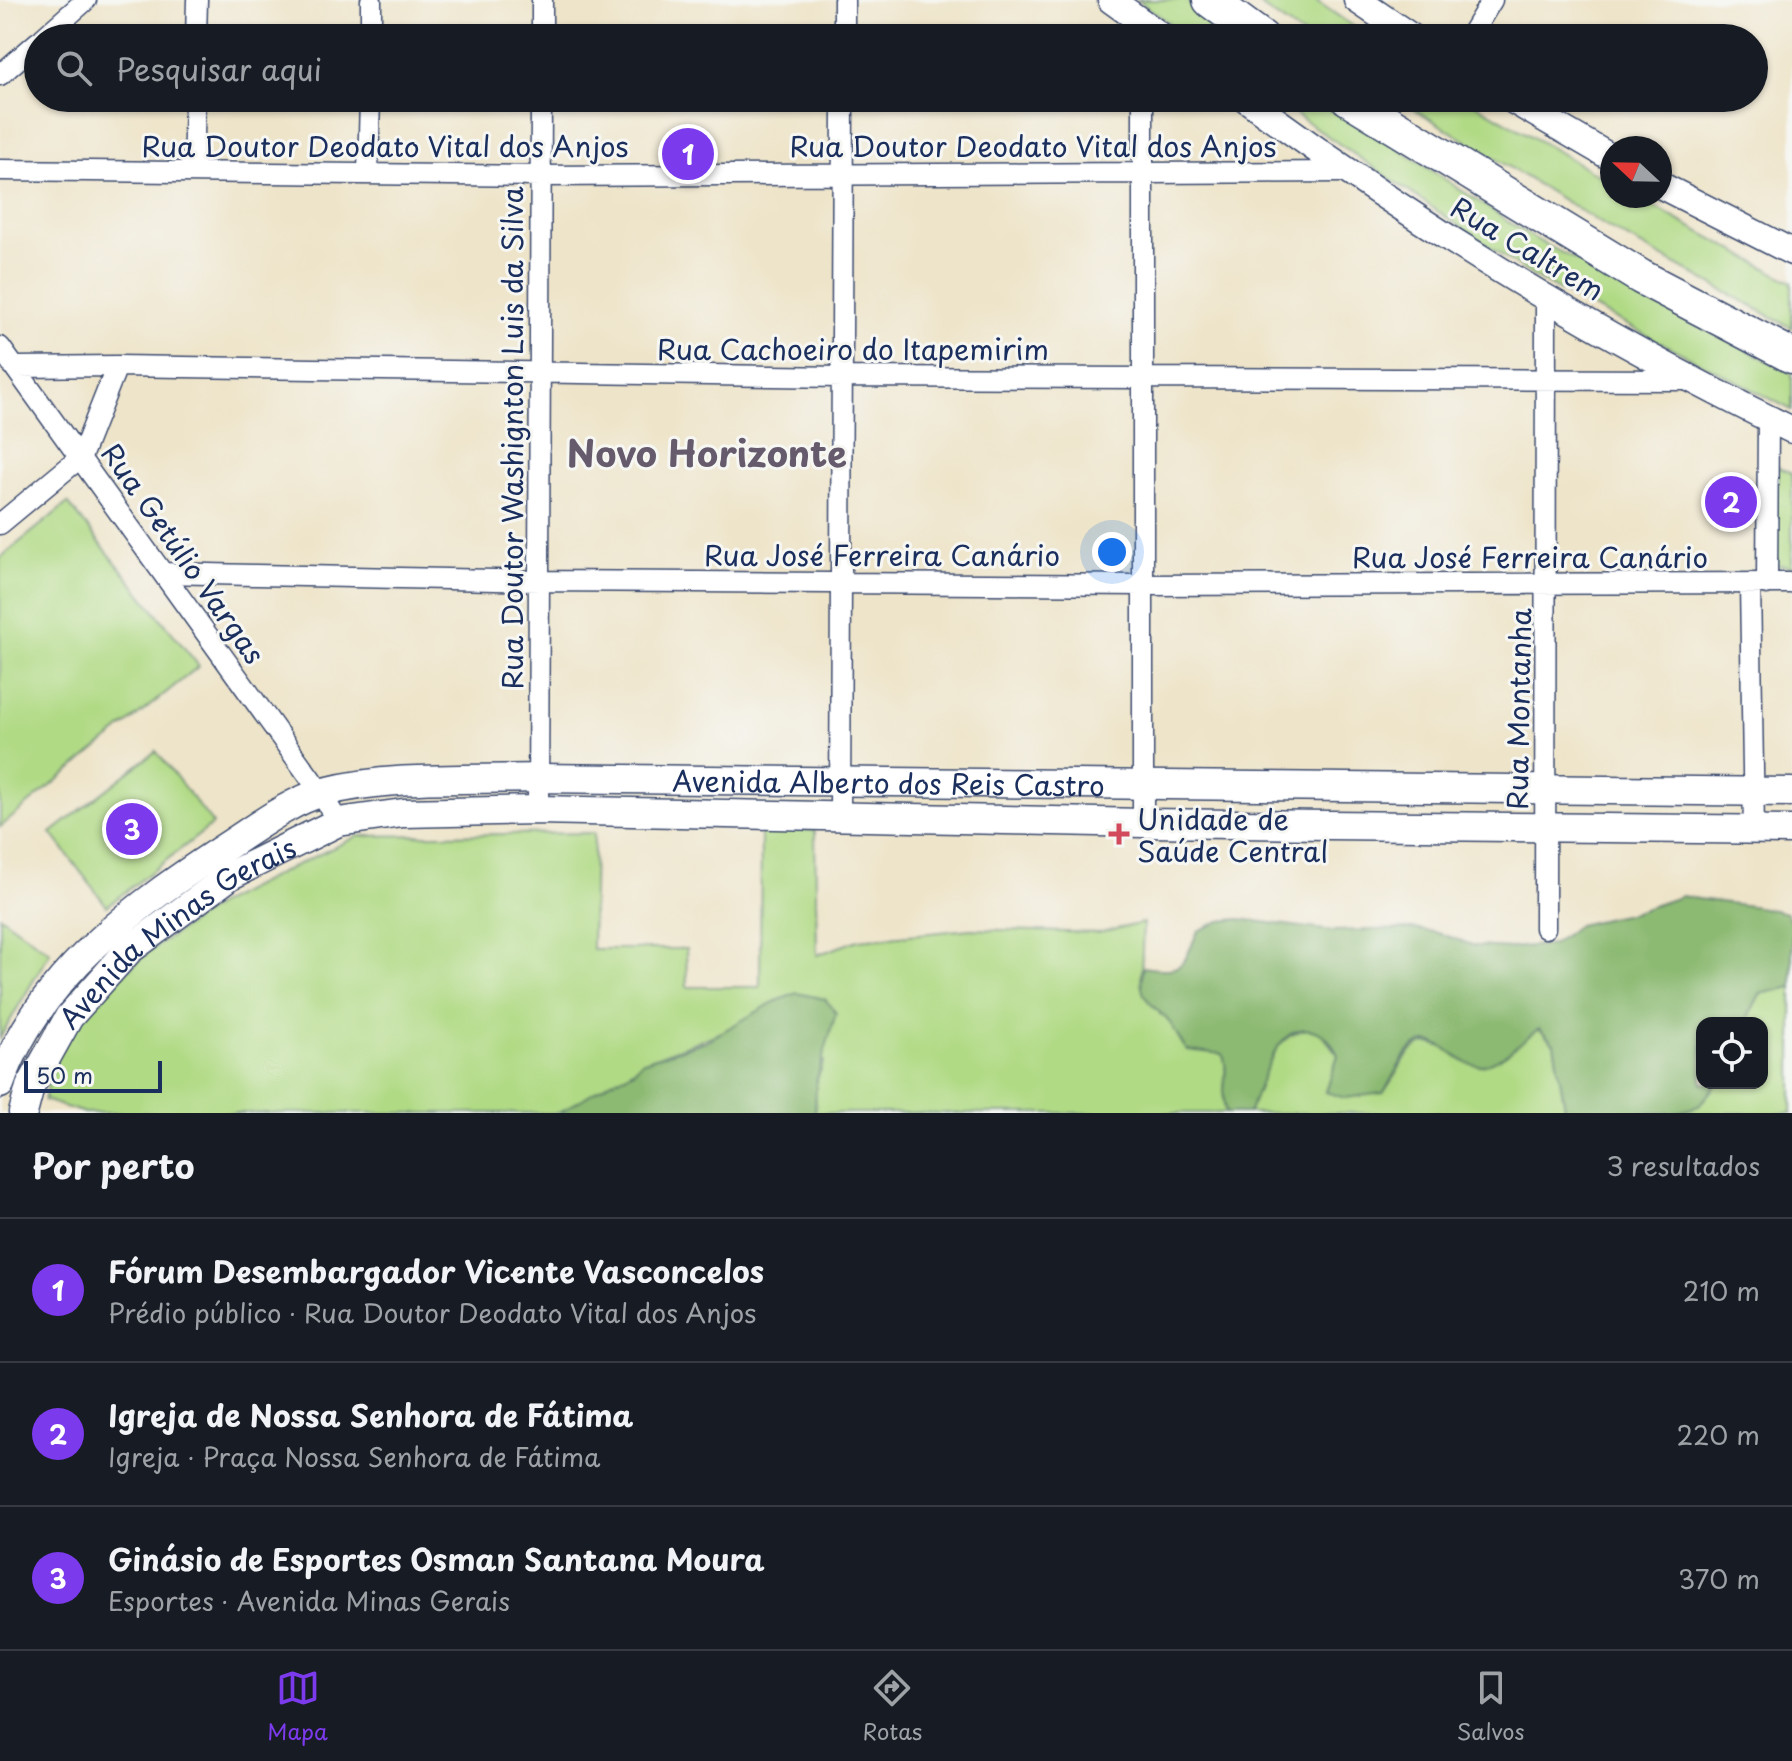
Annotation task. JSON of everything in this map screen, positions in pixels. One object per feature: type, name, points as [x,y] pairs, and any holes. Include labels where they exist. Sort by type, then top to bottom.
[{"type":"highway","points":[[1210,0],[1243,24]]},
{"type":"highway","points":[[1371,112],[1641,277],[1792,356]]},
{"type":"main road","name":"Avenida Alberto dos Reis Castro","points":[[321,793],[376,784],[537,778],[841,784],[1792,792]]},
{"type":"main road","name":"Avenida Minas Gerais","points":[[0,1081],[40,1008],[78,960],[114,927],[185,873],[247,832],[321,793]]},
{"type":"main road","name":"Avenida Alberto dos Reis Castro","points":[[338,822],[403,813],[538,810],[1143,823],[1792,830]]},
{"type":"main road","name":"Avenida Minas Gerais","points":[[26,1100],[69,1017],[129,950],[231,875],[338,822]]},
{"type":"street","points":[[59,24],[86,0]]},
{"type":"street","points":[[196,24],[197,0]]},
{"type":"street","points":[[371,0],[371,24]]},
{"type":"street","points":[[542,0],[542,24]]},
{"type":"street","points":[[844,0],[844,24]]},
{"type":"street","points":[[1111,0],[1135,24]]},
{"type":"street","points":[[1357,0],[1392,24]]},
{"type":"street","points":[[1477,24],[1492,0]]},
{"type":"street","points":[[0,75],[24,54]]},
{"type":"street","points":[[193,172],[195,112]]},
{"type":"street","points":[[368,173],[370,112]]},
{"type":"street","name":"Rua Doutor Washignton Luis da Silva","points":[[538,810],[541,112]]},
{"type":"street","points":[[840,817],[843,112]]},
{"type":"street","points":[[1143,112],[1143,823]]},
{"type":"street","name":"Rua Caltrem","points":[[1264,112],[1345,172],[1546,298],[1689,380],[1792,430]]},
{"type":"street","points":[[1533,112],[1600,151]]},
{"type":"street","name":"Rua Doutor Deodato Vital dos Anjos","points":[[0,170],[541,176],[1345,172]]},
{"type":"street","points":[[1672,191],[1792,252]]},
{"type":"street","name":"Rua Montanha","points":[[1545,928],[1546,298]]},
{"type":"street","name":"Rua Getúlio Vargas","points":[[0,347],[321,793],[338,822]]},
{"type":"street","points":[[0,524],[81,457],[117,366]]},
{"type":"street","name":"Rua Cachoeiro do Itapemirim","points":[[17,367],[842,377],[1689,380]]},
{"type":"street","points":[[1754,831],[1758,584],[1768,419]]},
{"type":"street","name":"Rua José Ferreira Canário","points":[[163,573],[539,581],[843,580],[1142,585],[1792,583]]},
{"type":"street","points":[[0,1081],[26,1100]]},
{"type":"green space","points":[[1138,0],[1186,0],[1219,24],[1170,24]]},
{"type":"green space","points":[[1252,0],[1315,0],[1350,24],[1287,24]]},
{"type":"green space","points":[[1292,112],[1343,112],[1535,239],[1792,373],[1792,410],[1537,279]]},
{"type":"green space","points":[[1419,112],[1489,112],[1600,176],[1600,208],[1656,208],[1792,282],[1792,328],[1612,230]]},
{"type":"green space","points":[[1776,466],[1792,473],[1792,566],[1773,565]]},
{"type":"green space","points":[[68,503],[199,666],[0,827],[0,558]]},
{"type":"green space","points":[[156,751],[213,824],[107,906],[51,833]]},
{"type":"green space","points":[[815,830],[817,955],[858,940],[971,929],[1098,933],[1143,923],[1141,976],[1160,1014],[1222,1054],[1226,1113],[815,1113],[816,1082],[824,1061],[725,1031],[641,1062],[615,1081],[559,1113],[84,1113],[44,1100],[56,1051],[93,1002],[147,953],[219,904],[358,836],[594,833],[592,949],[686,949],[687,987],[760,987],[761,831]]},
{"type":"green space","points":[[1682,896],[1786,913],[1792,923],[1792,987],[1760,994],[1748,1017],[1696,1017],[1696,1089],[1712,1089],[1699,1106],[1675,1113],[1566,1113],[1554,1043],[1539,1029],[1504,1055],[1481,1065],[1464,1061],[1440,1046],[1423,1043],[1405,1056],[1383,1093],[1345,1098],[1326,1092],[1338,1055],[1333,1046],[1317,1031],[1299,1030],[1278,1046],[1248,1113],[1226,1113],[1222,1054],[1187,1050],[1169,1022],[1147,999],[1142,987],[1143,967],[1175,968],[1185,960],[1198,931],[1220,921],[1239,919],[1333,931],[1412,929],[1435,932],[1475,946],[1511,948],[1553,944],[1578,925],[1632,913]]},
{"type":"green space","points":[[0,916],[50,952],[0,1038]]},
{"type":"green space","points":[[1792,987],[1792,1113],[1675,1113],[1699,1106],[1712,1089],[1768,1089],[1768,1017],[1748,1017],[1760,994]]},
{"type":"green space","points":[[797,993],[825,999],[836,1013],[816,1082],[815,1113],[559,1113],[634,1071],[641,1062],[706,1041],[774,1002]]},
{"type":"green space","points":[[1308,1029],[1321,1033],[1338,1055],[1326,1092],[1383,1093],[1406,1058],[1421,1045],[1444,1048],[1459,1058],[1523,1038],[1539,1029],[1554,1043],[1566,1113],[1248,1113],[1276,1050],[1284,1040]]},
{"type":"place","name":"Fórum Desembargador Vicente Vasconcelos","points":[[688,154]]},
{"type":"place","name":"Igreja de Nossa Senhora de Fátima","points":[[1731,502]]},
{"type":"place","name":"Ginásio de Esportes Osman Santana Moura","points":[[132,829]]},
{"type":"place","name":"Unidade de Saúde Central","points":[[1119,834]]},
{"type":"district","name":"Novo Horizonte","points":[[707,452]]}]
